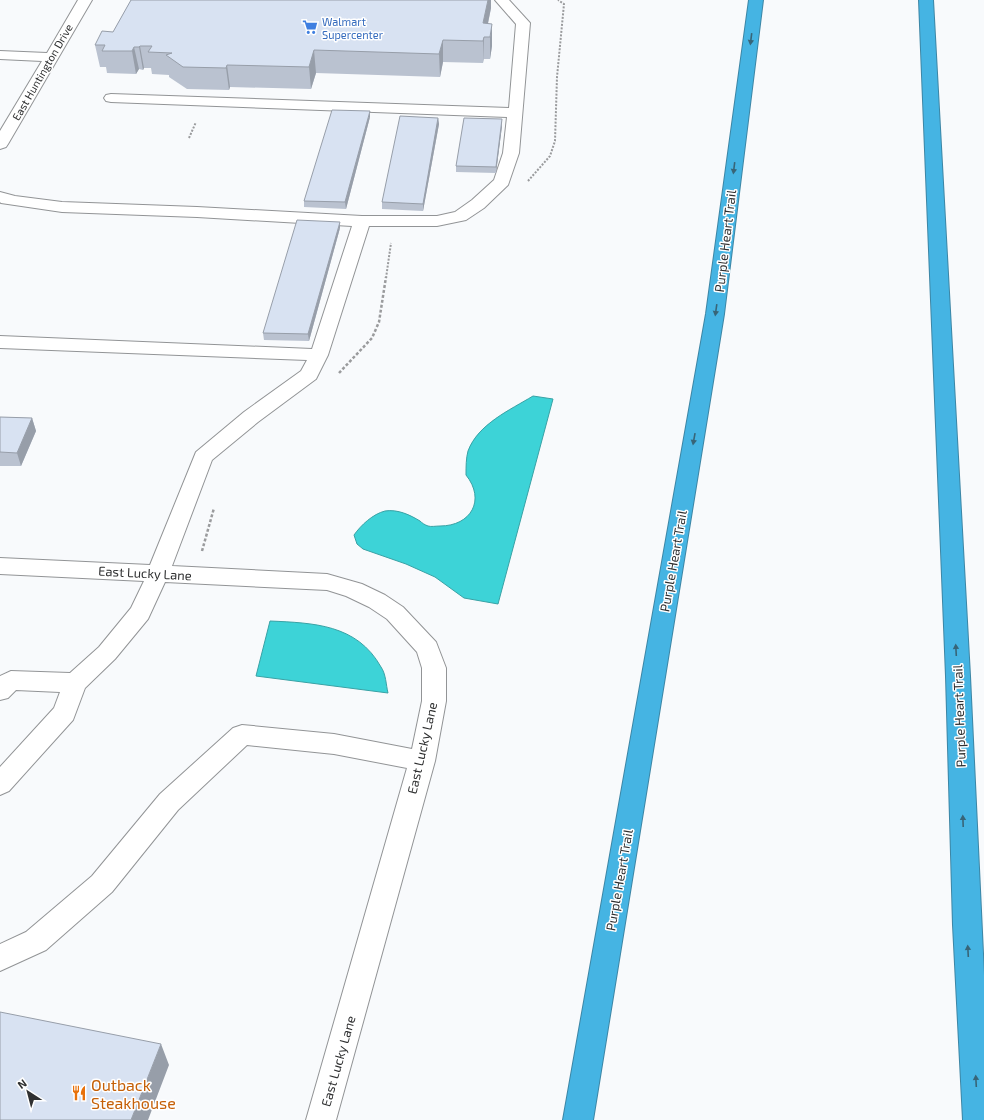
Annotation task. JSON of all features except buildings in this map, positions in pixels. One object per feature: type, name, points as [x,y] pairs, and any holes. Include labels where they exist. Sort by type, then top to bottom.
[{"type":"highway","name":"Purple Heart Trail","points":[[578,1120],[715,314],[756,0]]},
{"type":"highway","name":"Purple Heart Trail","points":[[926,0],[958,676],[966,924],[978,1120]]},
{"type":"street","name":"East Huntington Drive","points":[[0,143],[7,119],[51,57],[85,0]]},
{"type":"street","points":[[0,197],[7,200],[51,204],[62,207],[197,212],[362,222],[436,221],[460,216],[478,204],[502,182],[510,153],[523,23],[502,0]]},
{"type":"street","points":[[0,55],[51,57]]},
{"type":"street","points":[[111,98],[515,113]]},
{"type":"street","points":[[0,215],[19,209],[48,210],[62,207]]},
{"type":"street","points":[[0,784],[64,713],[75,682],[108,653],[140,614],[158,574],[203,457],[251,417],[309,375],[319,355],[362,222]]},
{"type":"street","points":[[0,342],[319,355]]},
{"type":"street","name":"East Lucky Lane","points":[[0,566],[327,582],[354,590],[377,601],[395,613],[428,648],[434,668],[434,701],[422,761],[321,1120]]},
{"type":"street","points":[[0,691],[12,680],[75,682]]},
{"type":"street","points":[[0,958],[36,942],[102,884],[169,802],[242,735],[334,744],[422,761]]},
{"type":"path","points":[[525,183],[549,157],[554,148],[564,4],[558,0]]},
{"type":"path","points":[[337,375],[372,338],[379,322],[391,241],[395,240]]},
{"type":"path","points":[[202,552],[216,500]]},
{"type":"water","points":[[533,396],[553,399],[498,604],[464,598],[435,577],[406,564],[363,549],[357,544],[354,535],[357,531],[372,517],[385,511],[404,513],[426,525],[431,526],[451,525],[460,522],[472,510],[475,502],[475,494],[472,484],[466,475],[467,454],[473,441],[487,425],[505,412]]},
{"type":"water","points":[[270,621],[318,625],[347,634],[360,642],[371,653],[383,670],[388,693],[256,676]]},
{"type":"place","name":"Walmart Supercenter","points":[[310,27]]},
{"type":"place","name":"Outback Steakhouse","points":[[79,1093]]}]
